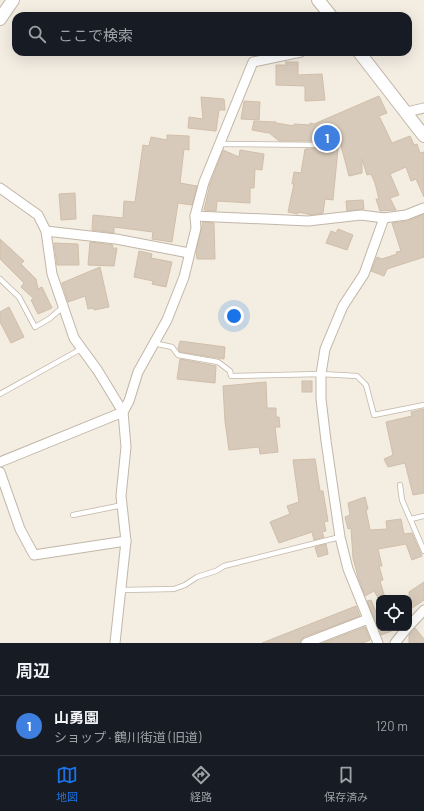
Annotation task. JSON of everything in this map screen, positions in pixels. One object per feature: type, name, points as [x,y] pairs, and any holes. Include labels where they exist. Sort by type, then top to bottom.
[{"type":"street","points":[[0,19],[13,0]]},
{"type":"street","points":[[318,0],[328,12]]},
{"type":"street","points":[[0,462],[123,412],[129,401],[138,372],[167,320],[184,277],[196,228],[195,216],[204,182],[218,144],[253,62],[281,56]]},
{"type":"street","points":[[363,56],[424,136]]},
{"type":"street","points":[[407,112],[424,108]]},
{"type":"street","points":[[0,188],[38,215],[46,231],[52,274],[74,338],[98,371],[123,412],[126,447],[121,496],[126,541],[115,643]]},
{"type":"street","points":[[195,216],[308,221],[361,215],[384,218],[406,215],[424,208]]},
{"type":"street","points":[[378,643],[348,569],[340,537],[324,427],[321,399],[321,374],[325,349],[343,306],[364,274],[384,218]]},
{"type":"street","points":[[46,231],[116,238],[189,253]]},
{"type":"street","points":[[0,472],[20,529],[34,555],[126,541]]},
{"type":"street","points":[[412,623],[424,610]]},
{"type":"street","points":[[306,643],[368,619]]},
{"type":"street","points":[[395,643],[405,631]]},
{"type":"lane","points":[[218,144],[322,145],[329,139]]},
{"type":"lane","points":[[0,280],[18,297],[35,327],[49,319],[63,307]]},
{"type":"lane","points":[[154,343],[172,347],[178,355],[218,362],[230,371],[231,376],[321,374],[357,376],[366,385],[374,415],[424,405]]},
{"type":"lane","points":[[0,394],[81,348]]},
{"type":"lane","points":[[400,485],[402,500],[424,551]]},
{"type":"lane","points":[[73,515],[122,505]]},
{"type":"lane","points":[[411,519],[424,516]]},
{"type":"lane","points":[[121,590],[174,588],[185,585],[197,577],[216,571],[224,566],[340,537]]},
{"type":"building","points":[[285,62],[298,62],[298,75],[322,74],[325,100],[305,101],[305,86],[276,85],[276,65],[287,65]]},
{"type":"building","points":[[379,96],[387,113],[379,116],[392,143],[410,136],[414,145],[417,144],[420,153],[424,152],[424,197],[416,179],[411,181],[406,167],[390,174],[399,195],[390,198],[396,210],[380,211],[376,199],[379,199],[371,174],[367,175],[362,159],[362,173],[349,176],[339,138],[333,200],[325,199],[323,213],[312,215],[298,212],[298,214],[288,212],[294,184],[292,184],[294,172],[301,173],[305,149],[324,148],[332,142],[333,138],[329,135],[321,141],[279,141],[268,132],[252,130],[254,121],[276,122],[294,126],[294,124],[310,125],[310,123],[314,124]]},
{"type":"building","points":[[201,97],[224,99],[225,110],[219,110],[216,131],[188,128],[189,117],[203,119]]},
{"type":"building","points":[[244,101],[260,102],[259,120],[241,119]]},
{"type":"building","points":[[167,135],[189,136],[189,150],[184,149],[180,183],[197,186],[192,205],[178,203],[172,242],[152,239],[153,232],[114,227],[114,233],[92,230],[93,215],[123,218],[124,201],[135,202],[143,145],[149,146],[151,137],[167,140]]},
{"type":"building","points":[[223,150],[239,157],[240,150],[264,154],[262,170],[255,169],[254,188],[250,188],[250,203],[217,201],[216,211],[204,210],[210,184]]},
{"type":"building","points":[[75,193],[76,219],[61,220],[59,194]]},
{"type":"building","points":[[363,200],[364,209],[347,211],[346,201]]},
{"type":"building","points":[[424,214],[424,257],[387,269],[384,276],[371,271],[377,257],[382,259],[397,254],[396,252],[401,251],[392,223],[408,221]]},
{"type":"building","points":[[203,222],[214,223],[215,259],[197,259],[196,251]]},
{"type":"building","points":[[338,229],[353,235],[347,250],[326,243],[331,231],[336,233]]},
{"type":"building","points":[[0,239],[24,261],[21,264],[36,279],[38,289],[42,287],[52,308],[38,314],[31,300],[34,299],[21,287],[24,283],[0,259]]},
{"type":"building","points":[[90,242],[113,245],[112,248],[117,248],[114,266],[88,265]]},
{"type":"building","points":[[54,243],[78,244],[79,265],[57,265]]},
{"type":"building","points":[[139,251],[152,254],[151,258],[172,262],[166,287],[152,284],[153,281],[134,277]]},
{"type":"building","points":[[100,267],[109,307],[94,310],[93,308],[88,309],[85,296],[68,302],[62,283]]},
{"type":"building","points":[[9,307],[24,337],[11,343],[0,322],[0,312]]},
{"type":"building","points":[[180,341],[225,347],[224,359],[180,352],[178,349]]},
{"type":"building","points":[[180,359],[216,366],[215,383],[177,379]]},
{"type":"building","points":[[302,381],[312,381],[312,392],[302,392]]},
{"type":"building","points":[[266,382],[267,408],[276,408],[276,417],[279,417],[280,427],[275,427],[278,452],[260,454],[259,447],[229,450],[225,421],[223,386]]},
{"type":"building","points":[[424,409],[424,493],[413,495],[405,463],[388,467],[384,459],[393,455],[386,422],[412,416],[411,412]]},
{"type":"building","points":[[315,459],[320,491],[323,491],[328,521],[324,522],[326,531],[322,532],[324,537],[314,540],[312,532],[279,543],[270,522],[290,514],[287,506],[299,502],[293,460]]},
{"type":"building","points":[[365,497],[370,530],[387,529],[386,521],[401,519],[404,534],[412,533],[422,556],[412,560],[406,544],[378,549],[382,566],[379,566],[383,580],[380,581],[384,595],[376,595],[374,591],[365,596],[353,558],[351,528],[348,529],[345,517],[350,515],[348,503]]},
{"type":"building","points":[[326,544],[328,554],[318,557],[315,547]]},
{"type":"building","points":[[424,582],[424,600],[412,608],[412,595],[409,595],[409,592]]},
{"type":"building","points":[[371,600],[376,612],[376,623],[367,601]]},
{"type":"building","points":[[356,606],[360,616],[304,637],[300,643],[262,643]]},
{"type":"building","points":[[365,627],[370,640],[363,643],[323,643]]},
{"type":"building","points":[[415,628],[424,639],[424,643],[409,643],[409,635]]},
{"type":"building","points":[[379,631],[391,631],[381,635]]},
{"type":"place","name":"山勇園","points":[[327,138]]}]
